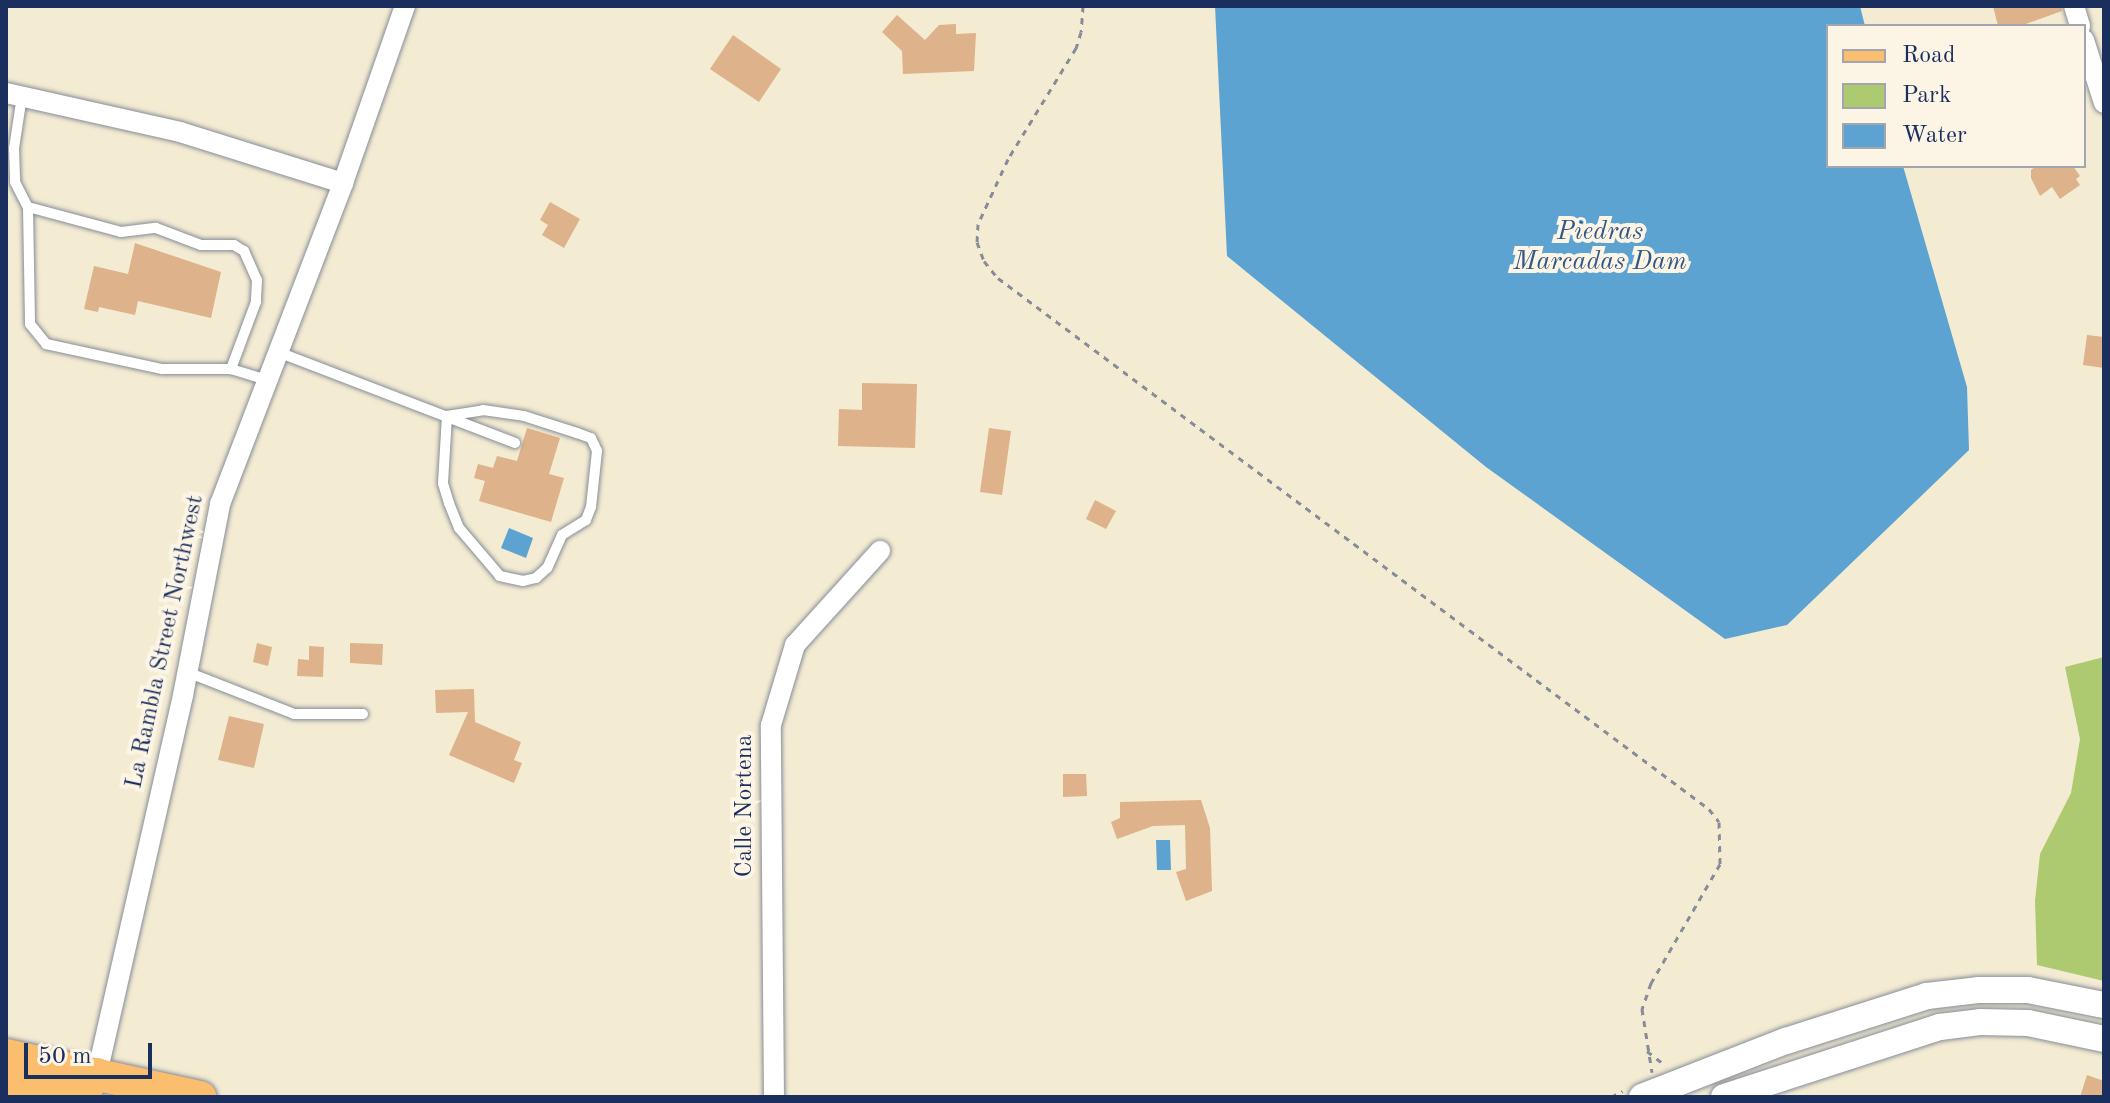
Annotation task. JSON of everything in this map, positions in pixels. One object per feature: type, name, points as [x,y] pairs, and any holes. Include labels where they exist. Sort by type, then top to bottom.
[{"type":"main road","points":[[6,1055],[201,1097]]},
{"type":"main road","points":[[6,1080],[72,1092],[85,1090],[97,1074]]},
{"type":"street","name":"La Rambla Street Northwest","points":[[97,1074],[187,672],[220,504],[343,183],[405,6]]},
{"type":"street","points":[[2086,46],[2104,103]]},
{"type":"street","points":[[14,95],[180,132],[343,183]]},
{"type":"street","name":"Calle Nortena","points":[[774,1097],[771,725],[795,645],[880,551]]},
{"type":"street","points":[[1649,1093],[1868,1012],[1927,996],[1978,990],[2028,990],[2104,1005]]},
{"type":"street","points":[[1724,1097],[1940,1027],[1980,1022],[2028,1023],[2104,1039]]},
{"type":"lane","points":[[14,95],[15,182],[28,207],[30,324],[46,344],[162,369],[231,369],[267,380]]},
{"type":"lane","points":[[28,207],[121,232],[156,228],[201,245],[234,245],[244,251],[257,280],[256,302],[231,369]]},
{"type":"lane","points":[[278,352],[515,443]]},
{"type":"lane","points":[[502,411],[591,438],[597,451],[591,507],[586,520],[562,535],[547,568],[536,578],[523,581],[500,576],[459,528],[443,483],[447,416],[502,411]]},
{"type":"lane","points":[[187,672],[294,714],[363,714]]},
{"type":"path","points":[[1083,6],[1076,48],[1008,159],[978,224],[977,242],[984,261],[998,278],[1719,822],[1720,864],[1651,983],[1642,1009],[1649,1093]]},
{"type":"green space","points":[[2104,657],[2104,981],[2037,965],[2035,901],[2040,854],[2071,793],[2080,739],[2065,667]]},
{"type":"water","name":"Piedras Marcadas Dam","points":[[1215,6],[1860,6],[1864,24],[1826,24],[1826,168],[1904,168],[1967,387],[1969,450],[1787,625],[1725,639],[1486,467],[1227,256]]},
{"type":"water","points":[[509,528],[533,538],[526,558],[501,548]]},
{"type":"water","points":[[1156,840],[1170,840],[1171,870],[1157,870]]},
{"type":"building","points":[[1993,6],[2061,6],[2062,11],[2026,24],[1998,24]]},
{"type":"building","points":[[897,15],[925,40],[939,25],[956,24],[956,34],[976,33],[974,71],[903,74],[902,51],[882,32]]},
{"type":"building","points":[[733,35],[781,69],[759,102],[710,69]]},
{"type":"building","points":[[2074,168],[2080,176],[2076,179],[2080,185],[2060,199],[2052,187],[2040,196],[2031,178],[2031,170]]},
{"type":"building","points":[[550,202],[580,219],[564,248],[542,235],[548,225],[540,220]]},
{"type":"building","points":[[135,243],[221,272],[211,318],[138,301],[135,315],[99,307],[98,312],[84,309],[94,266],[128,274]]},
{"type":"building","points":[[2087,335],[2104,337],[2104,368],[2083,365]]},
{"type":"building","points":[[862,383],[917,384],[915,448],[838,446],[839,409],[862,410]]},
{"type":"building","points":[[527,428],[560,438],[549,474],[564,478],[551,522],[479,501],[485,481],[474,478],[478,464],[493,468],[497,456],[517,461]]},
{"type":"building","points":[[989,428],[1011,431],[1002,495],[980,492]]},
{"type":"building","points":[[1095,500],[1116,511],[1106,529],[1086,519]]},
{"type":"building","points":[[257,643],[272,647],[268,666],[253,662]]},
{"type":"building","points":[[350,643],[383,644],[382,665],[350,663]]},
{"type":"building","points":[[309,646],[324,647],[323,677],[297,676],[298,659],[309,660]]},
{"type":"building","points":[[474,689],[475,722],[521,742],[514,760],[522,763],[514,783],[449,755],[468,712],[436,713],[435,690]]},
{"type":"building","points":[[229,716],[264,724],[254,768],[218,760]]},
{"type":"building","points":[[1063,774],[1086,774],[1087,796],[1063,797]]},
{"type":"building","points":[[1201,800],[1210,828],[1212,891],[1186,901],[1176,872],[1186,869],[1185,825],[1153,826],[1117,839],[1111,822],[1120,818],[1120,802]]},
{"type":"building","points":[[2087,1075],[2104,1081],[2104,1097],[2080,1097]]}]
